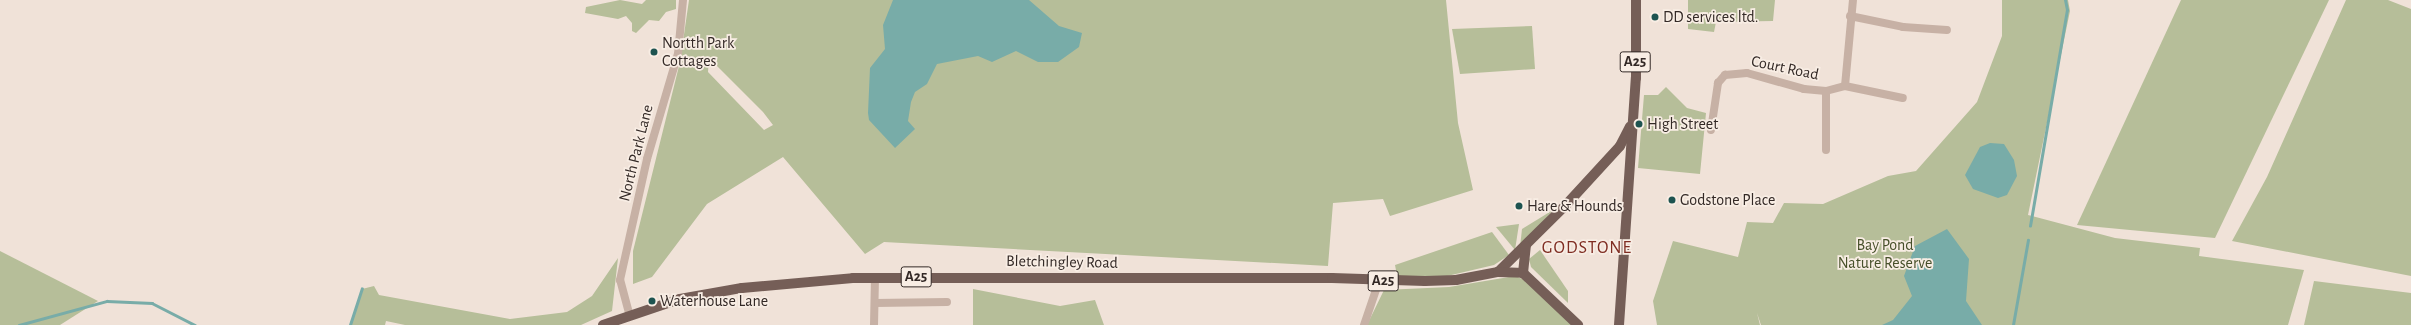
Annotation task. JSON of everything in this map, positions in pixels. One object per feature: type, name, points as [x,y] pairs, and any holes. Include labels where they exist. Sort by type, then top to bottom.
[{"type":"main road","name":"A25","points":[[1619,325],[1632,124],[1636,0]]},
{"type":"main road","points":[[1498,272],[1526,246],[1616,151],[1632,124]]},
{"type":"main road","points":[[1616,151],[1629,162]]},
{"type":"main road","points":[[1526,246],[1523,273],[1578,325]]},
{"type":"main road","name":"Bletchingley Road","points":[[629,313],[680,298],[742,288],[875,278],[1379,281],[1456,280],[1498,272]]},
{"type":"main road","name":"A25","points":[[1498,272],[1523,273]]},
{"type":"main road","name":"A25","points":[[603,325],[629,313]]},
{"type":"street","name":"North Park Lane","points":[[629,313],[620,280],[647,158],[678,54],[683,0]]},
{"type":"street","points":[[1853,0],[1850,16],[1845,86],[1903,98]]},
{"type":"street","points":[[1850,16],[1903,27],[1947,30]]},
{"type":"street","name":"Court Road","points":[[1711,130],[1718,84],[1725,75],[1747,73],[1804,89],[1826,91],[1845,86]]},
{"type":"street","points":[[1826,91],[1826,150]]},
{"type":"street","points":[[874,325],[875,278]]},
{"type":"street","points":[[1364,325],[1379,281]]},
{"type":"street","points":[[874,303],[947,302]]},
{"type":"green space","points":[[620,0],[642,4],[646,0],[676,0],[676,9],[666,12],[659,21],[649,20],[636,33],[632,31],[632,23],[626,16],[618,19],[585,13],[586,7]]},
{"type":"green space","points":[[689,0],[1446,0],[1458,123],[1473,190],[1390,216],[1383,199],[1333,203],[1328,266],[884,242],[865,254],[783,157],[707,204],[652,277],[633,284],[633,251],[680,62]],"holes":[[[709,58],[763,112],[773,125],[764,130],[708,72]]]},
{"type":"green space","points":[[1688,0],[1775,0],[1773,21],[1716,22],[1714,32],[1688,29]]},
{"type":"green space","name":"Bay Pond Nature Reserve","points":[[2002,0],[2068,0],[2070,11],[2028,215],[2115,238],[2200,248],[2199,256],[2304,270],[2288,325],[1761,325],[1757,313],[1760,325],[1657,325],[1653,301],[1673,241],[1738,257],[1747,222],[1773,223],[1784,203],[1823,204],[1888,176],[1916,171],[1977,102],[2002,36]]},
{"type":"green space","points":[[2181,0],[2329,0],[2215,238],[2077,225]]},
{"type":"green space","points":[[2346,0],[2388,0],[2411,9],[2411,276],[2232,241],[2267,177]]},
{"type":"green space","points":[[1532,26],[1535,69],[1460,74],[1452,29]]},
{"type":"green space","points":[[1666,87],[1687,108],[1706,113],[1700,174],[1638,168],[1644,95],[1658,95]]},
{"type":"green space","points":[[1553,210],[1533,234],[1520,247],[1522,229]]},
{"type":"green space","points":[[1519,224],[1515,250],[1496,227]]},
{"type":"green space","points":[[1492,232],[1509,255],[1494,265],[1443,277],[1397,276],[1395,265]]},
{"type":"green space","points":[[1540,250],[1568,291],[1568,303],[1531,267],[1529,259]]},
{"type":"green space","points":[[0,251],[98,301],[60,325],[0,325]]},
{"type":"green space","points":[[618,258],[612,311],[581,325],[405,325],[386,321],[385,325],[350,325],[362,289],[374,286],[379,295],[510,319],[567,312],[592,296]]},
{"type":"green space","points":[[1515,276],[1525,280],[1572,325],[1367,325],[1384,290],[1449,287]]},
{"type":"green space","points":[[2314,281],[2411,293],[2411,325],[2304,325]]},
{"type":"green space","points":[[973,289],[1060,306],[1095,300],[1104,325],[973,325]]},
{"type":"water","points":[[893,0],[1029,0],[1059,26],[1082,33],[1079,47],[1058,62],[1038,62],[1016,51],[992,62],[978,56],[937,64],[927,84],[915,92],[911,102],[908,121],[915,129],[895,148],[869,120],[868,113],[870,68],[885,49],[883,25]]},
{"type":"water","points":[[1990,143],[2004,144],[2014,160],[2017,176],[2007,195],[1998,198],[1973,189],[1965,175],[1980,147]]},
{"type":"water","points":[[1947,229],[1969,259],[1966,301],[1982,325],[1882,325],[1893,320],[1912,296],[1904,276],[1915,246]]},
{"type":"waterway","points":[[2030,226],[2067,10],[2065,0]]},
{"type":"waterway","points":[[2013,325],[2028,240]]},
{"type":"waterway","points":[[350,325],[362,289]]},
{"type":"waterway","points":[[19,325],[107,301],[152,303],[195,325]]},
{"type":"place","name":"DD services ltd.","points":[[1655,17]]},
{"type":"place","name":"Nortth Park Cottages","points":[[654,52]]},
{"type":"place","name":"High Street","points":[[1639,124]]},
{"type":"place","name":"Godstone Place","points":[[1672,200]]},
{"type":"place","name":"Hare & Hounds","points":[[1519,206]]},
{"type":"place","name":"Waterhouse Lane","points":[[652,301]]},
{"type":"district","name":"GODSTONE","points":[[1587,248]]}]
